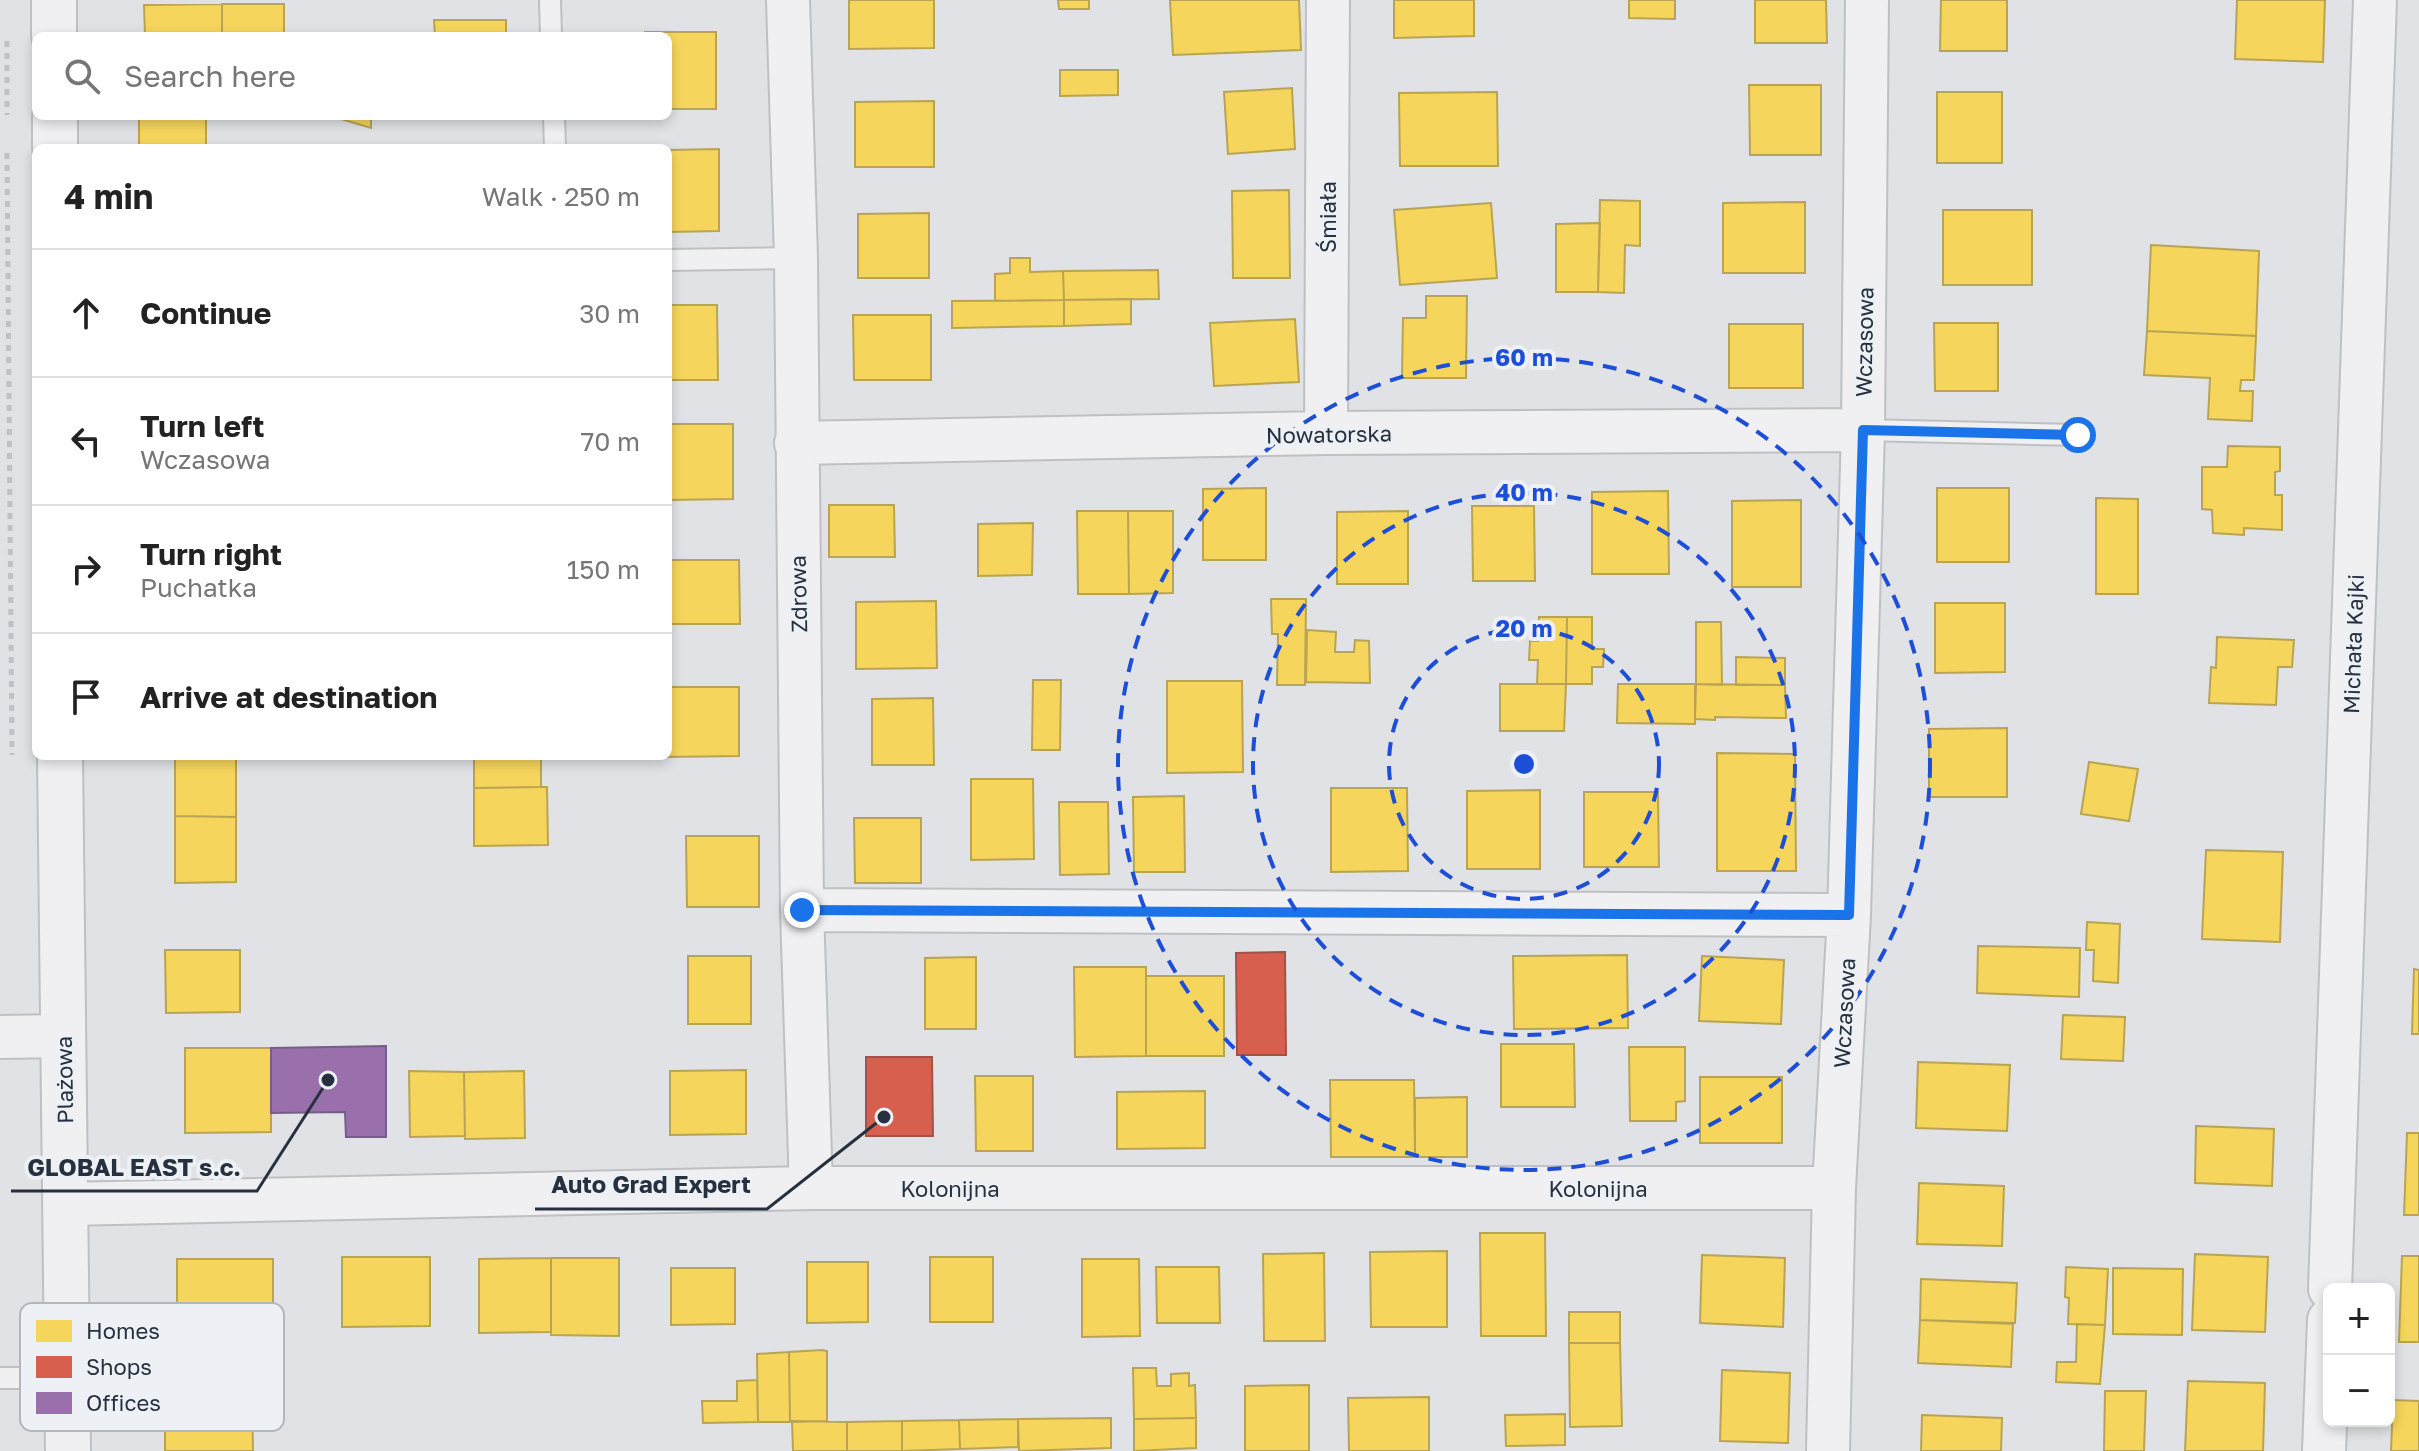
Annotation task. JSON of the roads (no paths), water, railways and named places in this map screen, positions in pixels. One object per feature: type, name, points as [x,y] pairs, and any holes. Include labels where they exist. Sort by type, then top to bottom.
[{"type":"street","points":[[54,0],[54,32]]},
{"type":"street","name":"Zdrowa","points":[[788,0],[796,258],[802,910],[811,1188]]},
{"type":"street","name":"Śmiała","points":[[1326,433],[1328,0]]},
{"type":"street","name":"Wczasowa","points":[[1828,1451],[1834,1188],[1849,915],[1863,430],[1867,0]]},
{"type":"street","name":"Michała Kajki","points":[[2330,1283],[2375,0]]},
{"type":"street","points":[[55,120],[55,144]]},
{"type":"street","name":"Nowatorska","points":[[796,443],[1326,433],[1863,430]]},
{"type":"street","name":"Plażowa","points":[[60,760],[67,1303]]},
{"type":"street","points":[[802,910],[1849,915]]},
{"type":"street","points":[[0,1037],[63,1036]]},
{"type":"street","name":"Kolonijna","points":[[66,1204],[811,1188],[1834,1188]]},
{"type":"street","points":[[2324,1451],[2328,1355]]},
{"type":"street","name":"Plażowa","points":[[68,1431],[68,1451]]},
{"type":"lane","points":[[550,0],[551,32]]},
{"type":"lane","points":[[554,120],[555,144]]},
{"type":"lane","points":[[672,260],[796,258]]},
{"type":"lane","points":[[1863,430],[2078,435]]},
{"type":"place","name":"GLOBAL EAST s.c.","points":[[328,1080]]},
{"type":"place","name":"Auto Grad Expert","points":[[884,1117]]}]
